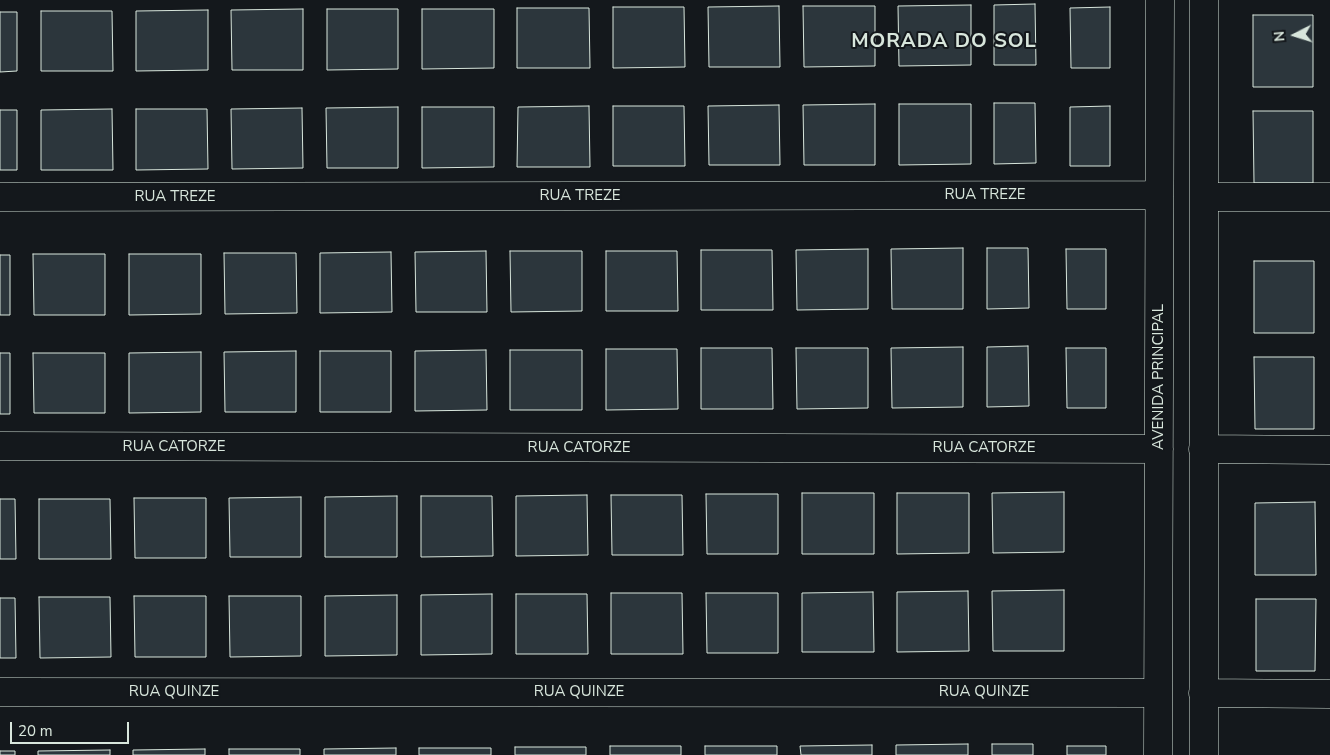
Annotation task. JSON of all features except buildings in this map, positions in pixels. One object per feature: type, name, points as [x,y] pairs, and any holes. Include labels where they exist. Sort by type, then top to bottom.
[{"type":"street","name":"AVENIDA PRINCIPAL","points":[[1158,755],[1160,0]]},
{"type":"street","points":[[1204,0],[1204,755]]},
{"type":"street","name":"RUA TREZE","points":[[0,197],[1159,194]]},
{"type":"street","points":[[1204,197],[1330,197]]},
{"type":"street","name":"RUA CATORZE","points":[[0,446],[1159,449]]},
{"type":"street","points":[[1203,449],[1330,450]]},
{"type":"street","name":"RUA QUINZE","points":[[0,692],[1158,692]]},
{"type":"street","points":[[1204,692],[1330,694]]},
{"type":"district","name":"MORADA DO SOL","points":[[944,42]]}]
